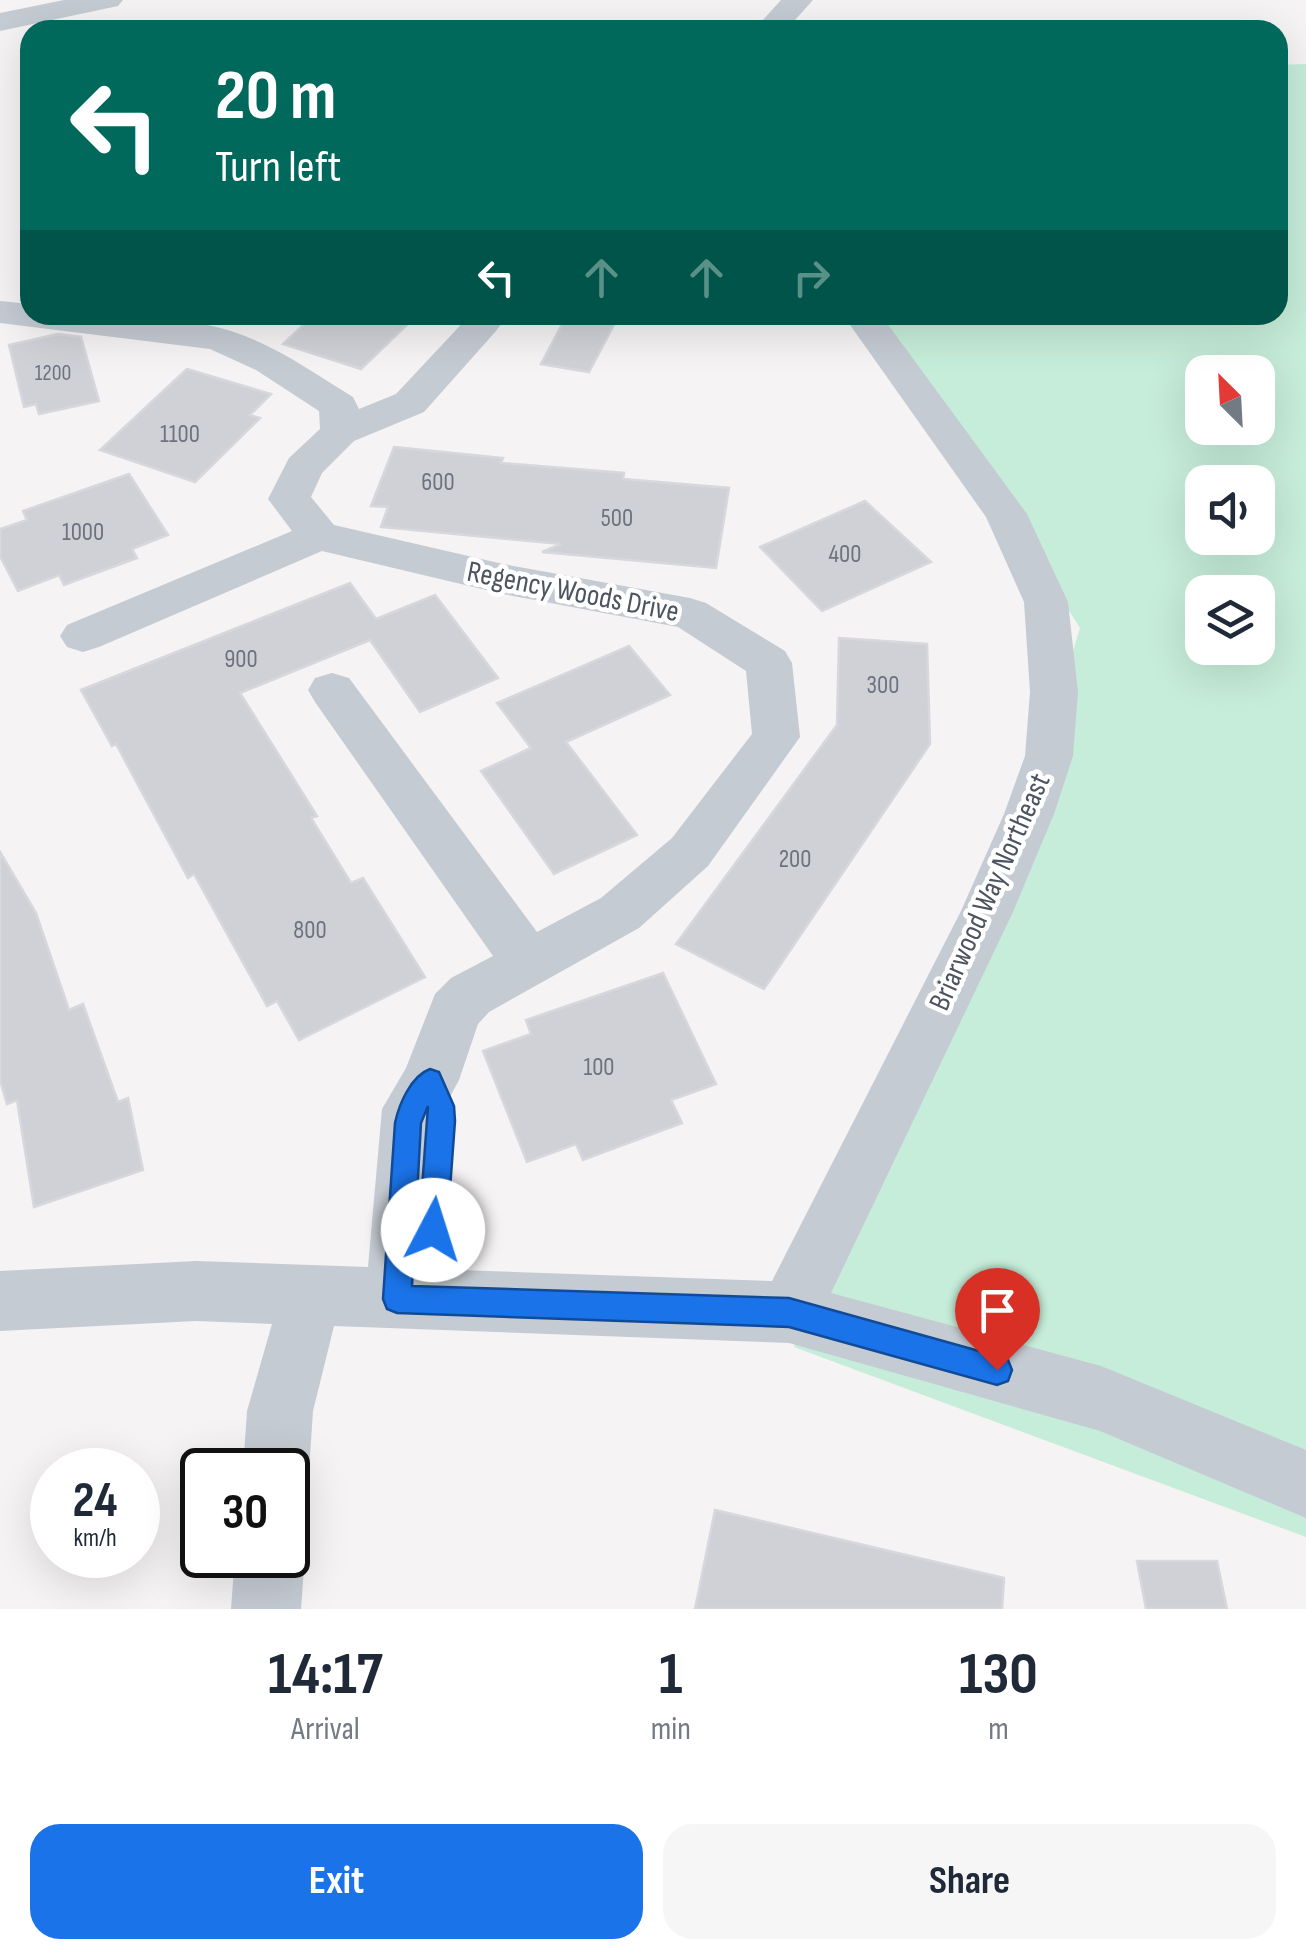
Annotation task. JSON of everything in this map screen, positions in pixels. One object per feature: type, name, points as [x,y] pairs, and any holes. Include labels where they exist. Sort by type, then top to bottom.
[{"type":"street","points":[[0,22],[108,0]]},
{"type":"street","points":[[779,20],[798,0]]},
{"type":"street","points":[[198,325],[229,327],[270,362],[339,406],[340,432]]},
{"type":"street","points":[[83,636],[319,536],[289,499],[304,467],[340,432],[410,403],[482,325]]},
{"type":"street","name":"Briarwood Way Northeast","points":[[789,1312],[987,912],[1049,756],[1054,692],[1046,602],[1006,514],[869,325]]},
{"type":"street","name":"Regency Woods Drive","points":[[319,536],[503,579],[690,614],[769,664],[776,737],[690,852],[620,913],[527,961],[470,995],[455,1011],[430,1080],[441,1106],[442,1121],[412,1300]]},
{"type":"street","points":[[332,690],[527,961]]},
{"type":"street","points":[[0,1301],[196,1291],[789,1312],[1101,1399],[1306,1484]]},
{"type":"street","points":[[277,1448],[280,1411],[311,1296]]},
{"type":"street","points":[[266,1609],[268,1578]]},
{"type":"green space","points":[[1306,64],[1306,1537],[794,1347],[1019,826],[1080,628],[929,388],[883,325],[1288,325],[1288,65]]},
{"type":"building","points":[[303,325],[407,325],[361,369],[283,344]]},
{"type":"building","points":[[562,325],[614,325],[589,372],[541,364]]},
{"type":"building","points":[[58,334],[81,337],[99,401],[39,414],[36,404],[24,407],[9,345]]},
{"type":"building","points":[[187,369],[271,394],[250,415],[260,418],[195,482],[100,450]]},
{"type":"building","points":[[394,447],[503,458],[501,463],[624,473],[623,479],[729,488],[716,568],[542,552],[561,544],[381,527],[388,507],[371,506]]},
{"type":"building","points":[[129,474],[168,535],[132,549],[137,558],[64,585],[59,575],[18,591],[0,556],[0,529],[27,520],[23,511]]},
{"type":"building","points":[[865,501],[931,562],[822,611],[760,547]]},
{"type":"building","points":[[350,583],[376,619],[435,595],[498,678],[420,712],[370,640],[240,693],[317,816],[311,818],[351,883],[363,878],[425,977],[299,1040],[277,1001],[267,1006],[194,874],[188,878],[116,744],[112,746],[81,690]]},
{"type":"building","points":[[839,638],[927,644],[930,744],[764,989],[676,944],[837,725]]},
{"type":"building","points":[[629,646],[670,695],[566,742],[637,835],[554,874],[481,771],[531,748],[497,703]]},
{"type":"building","points":[[0,852],[36,913],[69,1010],[83,1004],[118,1102],[128,1098],[143,1170],[34,1207],[17,1100],[7,1104],[0,1080]]},
{"type":"building","points":[[663,973],[716,1084],[671,1100],[682,1123],[583,1160],[576,1144],[527,1162],[483,1051],[531,1034],[526,1020]]},
{"type":"building","points":[[715,1510],[1004,1578],[1002,1609],[695,1609]]},
{"type":"building","points":[[1137,1561],[1217,1561],[1227,1609],[1146,1609]]},
{"type":"route","points":[[433,1230],[442,1121],[441,1106],[430,1080],[411,1109],[408,1123],[397,1299],[789,1312],[997,1370]]}]
